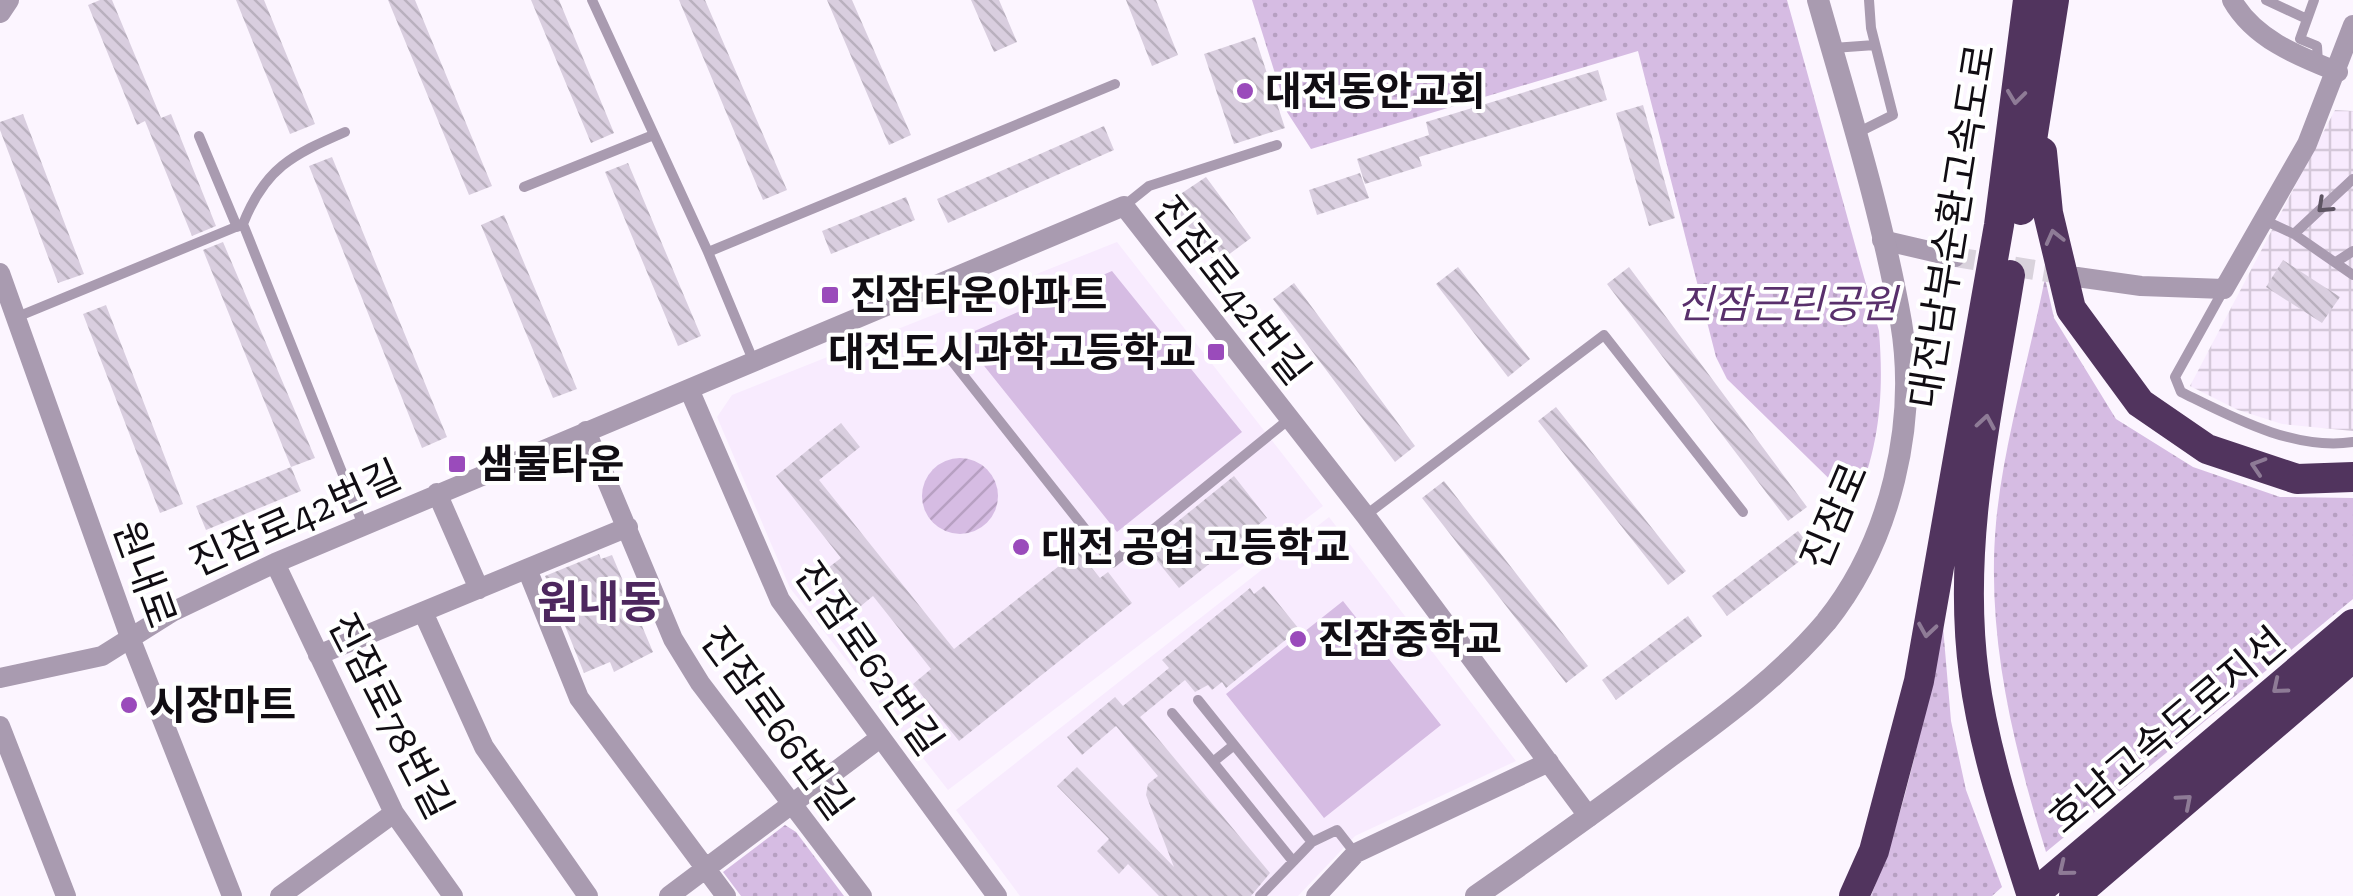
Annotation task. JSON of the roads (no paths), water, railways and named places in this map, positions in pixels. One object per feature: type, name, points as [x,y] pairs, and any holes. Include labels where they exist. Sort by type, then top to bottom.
[{"type":"highway","name":"대전남부순환고속도로","points":[[1954,465],[1999,225],[2028,0]]},
{"type":"highway","name":"대전남부순환고속도로","points":[[2038,109],[2054,0]]},
{"type":"highway","points":[[2038,109],[2048,213],[2072,309],[2140,403],[2207,449],[2296,479],[2353,477]]},
{"type":"highway","points":[[2032,896],[1989,751],[1974,674],[1970,599],[1974,485],[2038,109]]},
{"type":"highway","points":[[1854,896],[1874,851],[1919,682],[1954,465]]},
{"type":"highway","points":[[1954,465],[1952,609],[1962,706],[1979,788],[2012,896]]},
{"type":"highway","name":"호남고속도로지선","points":[[2074,896],[2105,853],[2353,624]]},
{"type":"highway","name":"호남고속도로지선","points":[[2032,896],[2105,853],[2353,657]]},
{"type":"street","points":[[0,12],[8,0]]},
{"type":"street","name":"진잠로","points":[[1476,896],[1589,818],[1779,671],[1827,620],[1866,558],[1887,505],[1903,430],[1901,324],[1818,0]]},
{"type":"street","points":[[2232,0],[2241,16],[2274,43],[2328,68]]},
{"type":"street","points":[[2077,277],[2141,286],[2224,289],[2307,144],[2328,68],[2353,25]]},
{"type":"street","name":"진잠로42번길","points":[[0,678],[102,656],[172,612],[275,564],[1124,206],[1365,515],[1589,818]]},
{"type":"street","points":[[1882,240],[1956,258]]},
{"type":"street","name":"원내로","points":[[0,273],[8,322],[232,896]]},
{"type":"street","name":"진잠로62번길","points":[[689,389],[780,600],[997,896]]},
{"type":"street","name":"진잠로66번길","points":[[586,431],[673,640],[862,896]]},
{"type":"street","name":"진잠로42번길","points":[[438,493],[479,589]]},
{"type":"street","points":[[318,655],[628,527]]},
{"type":"street","name":"진잠로78번길","points":[[275,564],[394,813],[453,896]]},
{"type":"street","points":[[527,569],[579,698],[726,896]]},
{"type":"street","points":[[423,612],[484,747],[588,896]]},
{"type":"street","points":[[0,726],[66,896]]},
{"type":"street","points":[[669,896],[880,738]]},
{"type":"street","points":[[1316,896],[1356,854],[1549,762]]},
{"type":"street","points":[[280,896],[394,813]]},
{"type":"lane","points":[[592,0],[651,136],[708,252],[752,360]]},
{"type":"lane","points":[[1854,134],[1893,115],[1875,46],[1869,0]]},
{"type":"lane","points":[[2266,0],[2307,19]]},
{"type":"lane","points":[[2314,0],[2300,39],[2317,46],[2328,68]]},
{"type":"lane","points":[[1832,48],[1875,46]]},
{"type":"lane","points":[[708,252],[1115,84]]},
{"type":"lane","points":[[8,322],[240,225],[255,194],[273,170],[346,132]]},
{"type":"lane","points":[[199,136],[364,525]]},
{"type":"lane","points":[[524,187],[651,136]]},
{"type":"lane","points":[[1124,206],[1149,186],[1277,146]]},
{"type":"lane","points":[[2294,234],[2353,179]]},
{"type":"lane","points":[[2266,221],[2294,234],[2353,275]]},
{"type":"lane","points":[[2336,262],[2353,251]]},
{"type":"lane","points":[[2224,289],[2175,377],[2181,392],[2272,432],[2310,441],[2353,442]]},
{"type":"lane","points":[[1365,515],[1604,335],[1743,512]]},
{"type":"lane","points":[[952,361],[1112,563],[1288,420]]},
{"type":"lane","points":[[1198,700],[1312,842]]},
{"type":"lane","points":[[1172,713],[1292,860]]},
{"type":"lane","points":[[1213,762],[1234,745]]},
{"type":"lane","points":[[1260,896],[1312,842],[1337,830],[1356,854]]},
{"type":"tunnel","points":[[1955,257],[2072,276]]},
{"type":"place","name":"대전동안교회","points":[[1245,91]]},
{"type":"place","name":"진잠타운아파트","points":[[830,295]]},
{"type":"place","name":"대전도시과학고등학교","points":[[1216,352]]},
{"type":"place","name":"샘물타운","points":[[457,464]]},
{"type":"place","name":"대전 공업 고등학교","points":[[1021,547]]},
{"type":"place","name":"진잠중학교","points":[[1298,639]]},
{"type":"place","name":"시장마트","points":[[129,705]]},
{"type":"district","name":"원내동","points":[[599,603]]},
{"type":"park label","name":"진잠근린공원","points":[[1787,304]]}]
